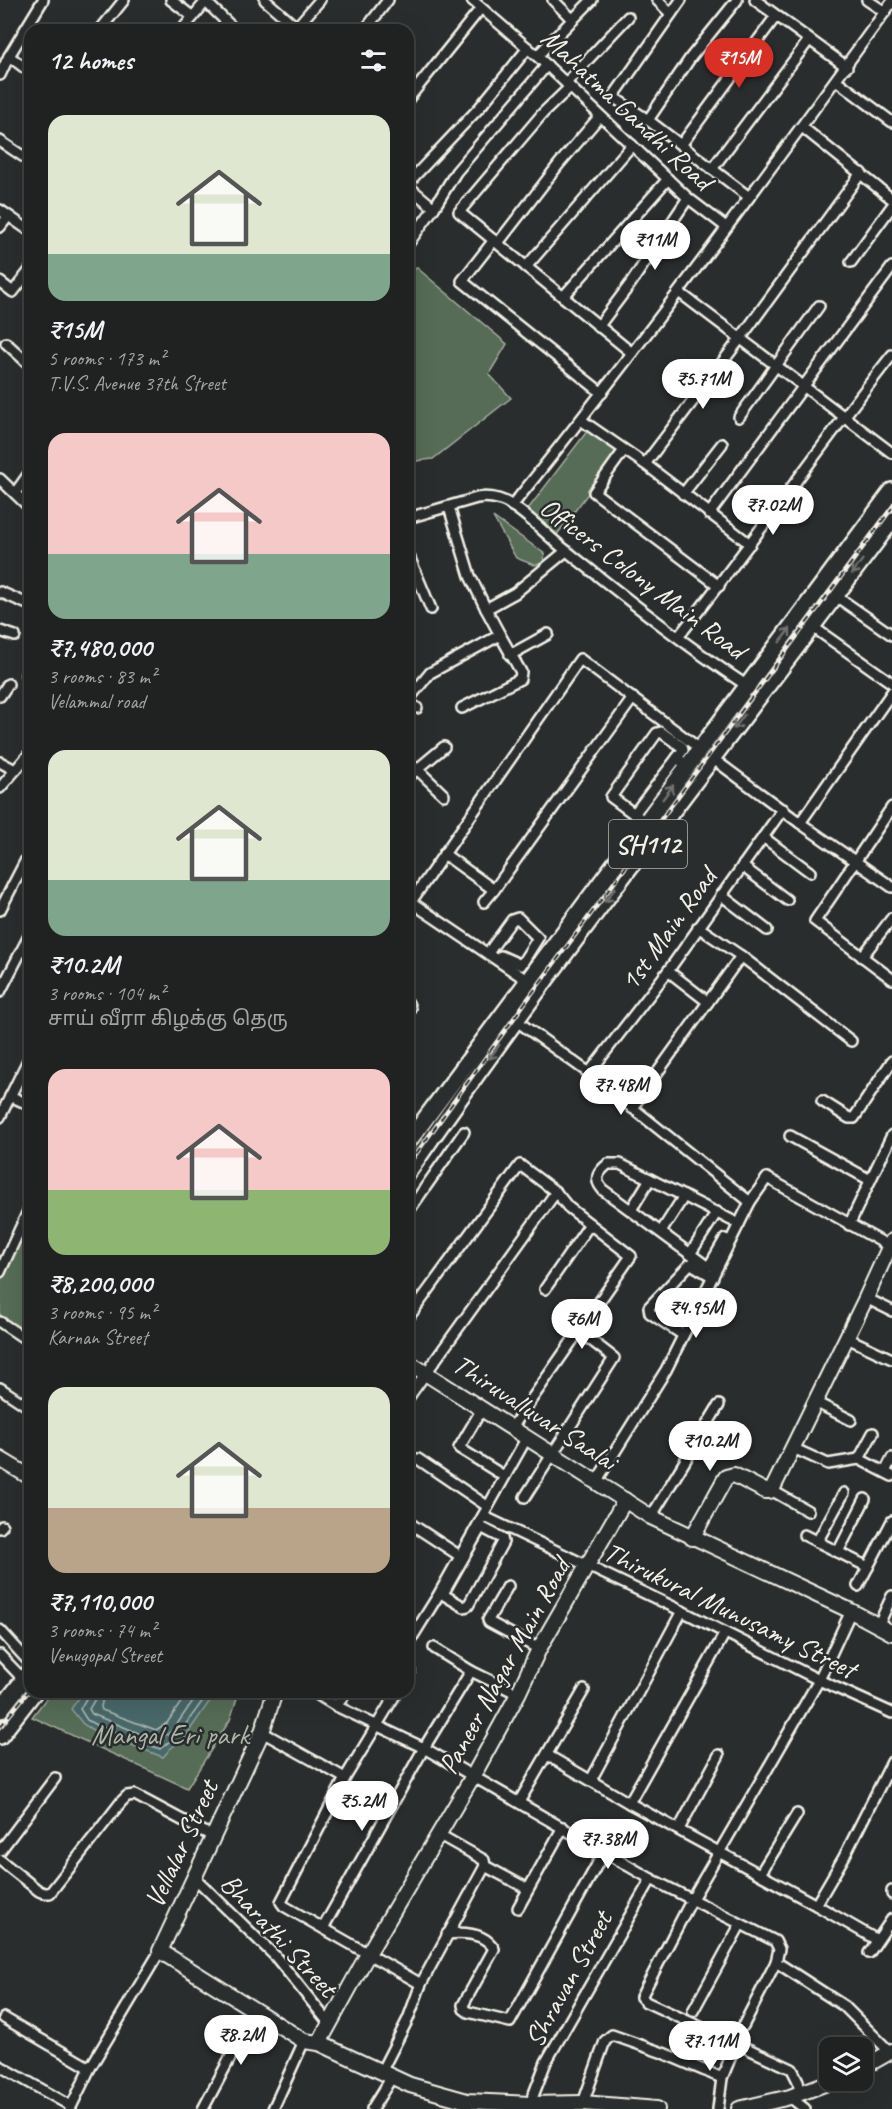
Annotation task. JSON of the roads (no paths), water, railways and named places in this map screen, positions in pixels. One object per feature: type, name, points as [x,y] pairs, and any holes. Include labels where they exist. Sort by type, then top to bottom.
[{"type":"main road","name":"SH112","points":[[414,1135],[510,1017],[754,690],[892,491]]},
{"type":"main road","name":"SH112","points":[[754,690],[813,627],[892,520]]},
{"type":"main road","name":"SH112","points":[[414,1163],[510,1017],[528,981],[640,818],[682,762],[706,753]]},
{"type":"main road","points":[[0,1710],[24,1680]]},
{"type":"main road","points":[[0,1736],[29,1698]]},
{"type":"street","points":[[28,24],[43,0]]},
{"type":"street","points":[[105,24],[124,0]]},
{"type":"street","points":[[171,0],[193,17]]},
{"type":"street","points":[[265,0],[291,24]]},
{"type":"street","points":[[299,24],[320,0]]},
{"type":"street","points":[[370,24],[388,0]]},
{"type":"street","name":"Mahatma Gandhi Road","points":[[472,0],[547,65],[688,198],[726,227]]},
{"type":"street","points":[[553,0],[573,20]]},
{"type":"street","points":[[537,56],[592,0]]},
{"type":"street","points":[[657,0],[671,14]]},
{"type":"street","points":[[681,0],[613,97],[648,120],[749,197]]},
{"type":"street","points":[[648,120],[691,57],[737,0]]},
{"type":"street","points":[[755,0],[847,67]]},
{"type":"street","points":[[867,0],[885,12]]},
{"type":"street","points":[[187,24],[206,1],[229,24]]},
{"type":"street","points":[[414,516],[488,496],[513,506],[680,293],[726,227],[847,67],[892,2]]},
{"type":"street","points":[[414,92],[481,8]]},
{"type":"street","points":[[681,145],[776,16]]},
{"type":"street","points":[[628,17],[543,112],[459,212],[632,353]]},
{"type":"street","points":[[0,75],[24,31]]},
{"type":"street","points":[[712,169],[809,40]]},
{"type":"street","points":[[414,178],[480,107],[528,48]]},
{"type":"street","points":[[9,56],[24,67]]},
{"type":"street","points":[[414,236],[456,172],[547,65]]},
{"type":"street","points":[[836,80],[892,122]]},
{"type":"street","points":[[600,116],[462,281],[602,393]]},
{"type":"street","points":[[802,127],[892,199]]},
{"type":"street","points":[[0,141],[24,157]]},
{"type":"street","points":[[526,267],[632,145]]},
{"type":"street","points":[[645,464],[861,173]]},
{"type":"street","points":[[563,297],[668,179]]},
{"type":"street","points":[[414,190],[434,208]]},
{"type":"street","points":[[598,327],[631,283],[688,198]]},
{"type":"street","points":[[851,262],[892,206]]},
{"type":"street","points":[[0,210],[24,227]]},
{"type":"street","points":[[0,227],[10,217]]},
{"type":"street","points":[[709,514],[892,267]]},
{"type":"street","points":[[0,282],[12,292],[24,277]]},
{"type":"street","points":[[680,293],[892,453]]},
{"type":"street","points":[[739,417],[819,306]]},
{"type":"street","points":[[6,343],[24,360]]},
{"type":"street","points":[[679,636],[892,354]]},
{"type":"street","points":[[581,420],[645,464],[750,544]]},
{"type":"street","points":[[683,494],[722,444]]},
{"type":"street","points":[[624,450],[594,492],[719,586]]},
{"type":"street","points":[[0,479],[24,502]]},
{"type":"street","points":[[15,493],[24,480]]},
{"type":"street","name":"Officers Colony Main Road","points":[[513,506],[566,551],[754,690]]},
{"type":"street","points":[[449,507],[470,576],[520,672],[518,681],[462,708]]},
{"type":"street","points":[[486,609],[515,592],[566,551]]},
{"type":"street","points":[[414,568],[431,609]]},
{"type":"street","points":[[0,592],[24,602]]},
{"type":"street","points":[[836,596],[892,635]]},
{"type":"street","points":[[813,627],[892,683]]},
{"type":"street","points":[[0,631],[15,636]]},
{"type":"street","points":[[510,655],[548,634]]},
{"type":"street","points":[[414,693],[430,673],[500,635]]},
{"type":"street","points":[[414,896],[580,659],[800,823],[892,887]]},
{"type":"street","points":[[0,696],[8,684]]},
{"type":"street","points":[[800,823],[892,692]]},
{"type":"street","points":[[484,902],[633,698]]},
{"type":"street","points":[[640,818],[611,797],[657,733],[661,732],[682,747],[682,762]]},
{"type":"street","points":[[414,772],[444,747]]},
{"type":"street","points":[[0,788],[24,760]]},
{"type":"street","points":[[0,762],[15,770]]},
{"type":"street","points":[[417,769],[444,795]]},
{"type":"street","points":[[892,807],[814,921],[892,979]]},
{"type":"street","name":"1st Main Road","points":[[589,1073],[668,971],[783,809]]},
{"type":"street","points":[[763,837],[810,872]]},
{"type":"street","points":[[444,854],[494,890]]},
{"type":"street","points":[[0,910],[24,864]]},
{"type":"street","points":[[741,866],[788,900]]},
{"type":"street","points":[[721,895],[768,930]]},
{"type":"street","points":[[414,906],[489,952],[528,981]]},
{"type":"street","points":[[489,952],[514,918],[518,918],[538,938]]},
{"type":"street","points":[[862,957],[892,918]]},
{"type":"street","points":[[698,927],[741,956],[851,1041]]},
{"type":"street","points":[[489,952],[521,965],[538,938],[546,936],[556,943]]},
{"type":"street","points":[[0,992],[24,946]]},
{"type":"street","points":[[632,1108],[741,956]]},
{"type":"street","points":[[668,971],[708,1002]]},
{"type":"street","points":[[510,1017],[589,1073],[750,1202]]},
{"type":"street","points":[[822,1101],[849,1118],[854,1118],[892,1061]]},
{"type":"street","points":[[0,1117],[24,1068]]},
{"type":"street","points":[[10,1096],[24,1102]]},
{"type":"street","points":[[414,1203],[464,1132]]},
{"type":"street","points":[[849,1225],[892,1135]]},
{"type":"street","points":[[790,1136],[870,1180]]},
{"type":"street","points":[[737,1223],[614,1162],[608,1164],[597,1179],[598,1184],[631,1210],[708,1266],[737,1223],[750,1202],[767,1178],[849,1225],[890,1244],[847,1338],[771,1490]]},
{"type":"street","points":[[414,1310],[520,1165],[556,1192],[568,1207],[631,1256],[511,1429]]},
{"type":"street","points":[[631,1210],[650,1179]]},
{"type":"street","points":[[414,1390],[556,1192]]},
{"type":"street","points":[[661,1232],[684,1196]]},
{"type":"street","points":[[690,1254],[717,1212]]},
{"type":"street","points":[[0,1272],[24,1220]]},
{"type":"street","points":[[596,1482],[666,1370],[713,1277],[737,1223]]},
{"type":"street","points":[[545,1289],[590,1224]]},
{"type":"street","points":[[20,1228],[24,1231]]},
{"type":"street","points":[[683,1335],[650,1313],[649,1308],[689,1265],[692,1264],[713,1277]]},
{"type":"street","points":[[866,1298],[892,1311]]},
{"type":"street","points":[[0,1322],[24,1338]]},
{"type":"street","points":[[525,1497],[614,1358],[579,1332]]},
{"type":"street","points":[[847,1338],[892,1359]]},
{"type":"street","name":"Thiruvalluvar Saalai","points":[[414,1366],[526,1439],[651,1516],[692,1538],[851,1611],[892,1633]]},
{"type":"street","points":[[0,1388],[24,1404]]},
{"type":"street","points":[[815,1402],[851,1420]]},
{"type":"street","points":[[651,1516],[719,1405]]},
{"type":"street","points":[[482,1409],[459,1448],[504,1476]]},
{"type":"street","points":[[859,1459],[873,1433]]},
{"type":"street","points":[[414,1634],[462,1557],[481,1527],[502,1538],[503,1542],[466,1607],[444,1594],[462,1557],[483,1516],[487,1506],[526,1439]]},
{"type":"street","points":[[793,1448],[828,1464],[859,1459],[889,1474],[892,1458]]},
{"type":"street","points":[[0,1459],[24,1473]]},
{"type":"street","points":[[418,1459],[487,1506]]},
{"type":"street","points":[[692,1538],[726,1477],[734,1475],[765,1491],[771,1490],[808,1511]]},
{"type":"street","points":[[817,1542],[844,1493]]},
{"type":"street","points":[[838,1552],[865,1499]]},
{"type":"street","name":"Paneer Nagar Main Road","points":[[319,2043],[368,1954],[473,1776],[518,1694],[539,1649],[625,1500]]},
{"type":"street","name":"Thirukural Munusamy Street","points":[[483,1516],[682,1611],[819,1680],[892,1713]]},
{"type":"street","points":[[858,1586],[892,1521]]},
{"type":"street","points":[[494,1534],[499,1525]]},
{"type":"street","points":[[414,1526],[462,1557]]},
{"type":"street","points":[[804,1535],[868,1567]]},
{"type":"street","points":[[508,1586],[488,1620],[490,1624],[539,1649]]},
{"type":"street","points":[[878,1626],[892,1596]]},
{"type":"street","points":[[591,1780],[682,1611]]},
{"type":"street","points":[[805,2109],[795,2095],[798,2080],[792,2069],[646,2002],[641,1997],[692,1899],[819,1680],[851,1611]]},
{"type":"street","points":[[0,1630],[24,1657]]},
{"type":"street","points":[[629,1803],[725,1633]]},
{"type":"street","points":[[434,1647],[471,1671],[518,1694]]},
{"type":"street","points":[[0,1654],[24,1674]]},
{"type":"street","points":[[323,1928],[424,1748],[471,1671]]},
{"type":"street","points":[[519,1802],[584,1690]]},
{"type":"street","name":"Vellalar Street","points":[[71,2107],[88,2067],[160,1951],[262,1732],[273,1698]]},
{"type":"street","points":[[323,1698],[424,1748],[651,1879],[778,1944],[779,1954],[776,1962],[743,2026]]},
{"type":"street","points":[[336,1706],[342,1698]]},
{"type":"street","points":[[393,1698],[345,1778],[281,1899],[284,1906],[421,1984]]},
{"type":"street","points":[[262,1732],[345,1778]]},
{"type":"street","points":[[547,1755],[877,1940]]},
{"type":"street","points":[[679,1829],[719,1755]]},
{"type":"street","points":[[816,1905],[844,1857],[892,1762]]},
{"type":"street","points":[[0,1851],[55,1778]]},
{"type":"street","points":[[0,1860],[39,1891],[50,1893],[121,1802],[130,1795],[135,1795],[212,1836]]},
{"type":"street","points":[[760,1874],[797,1814]]},
{"type":"street","points":[[518,1908],[562,1827]]},
{"type":"street","points":[[372,2109],[421,1984],[485,1866],[484,1860],[438,1834]]},
{"type":"street","points":[[447,1935],[468,1933],[490,1942],[494,1949],[463,2005],[464,2009],[510,2022],[604,1852]]},
{"type":"street","points":[[485,1866],[528,1889]]},
{"type":"street","name":"Bharathi Street","points":[[195,1878],[275,1956],[329,2023]]},
{"type":"street","name":"Shravan Street","points":[[530,2104],[546,2062],[651,1879]]},
{"type":"street","points":[[869,1953],[892,1919]]},
{"type":"street","points":[[693,2011],[740,1925]]},
{"type":"street","name":"Vellalar Street","points":[[160,1951],[304,2041],[319,2043],[410,2085],[464,2106],[583,2103],[657,2109]]},
{"type":"street","points":[[776,1962],[844,2006],[890,2056],[873,2063]]},
{"type":"street","points":[[203,2109],[255,2011]]},
{"type":"street","points":[[4,2018],[88,2067]]},
{"type":"street","points":[[583,2103],[605,2041],[612,2035],[663,2053],[722,2078]]},
{"type":"street","points":[[273,2109],[304,2041]]},
{"type":"street","points":[[718,2109],[722,2078],[736,2044]]},
{"type":"street","points":[[0,2066],[71,2107]]},
{"type":"street","points":[[740,2109],[795,2095],[819,2086]]},
{"type":"water","points":[[79,1698],[212,1698],[183,1740],[163,1757],[93,1730],[83,1724],[71,1709]]},
{"type":"railway","points":[[414,1157],[527,1000],[892,508]]},
{"type":"railway","points":[[0,1727],[24,1697]]},
{"type":"park label","name":"Mangal Eri park","points":[[170,1734]]}]
